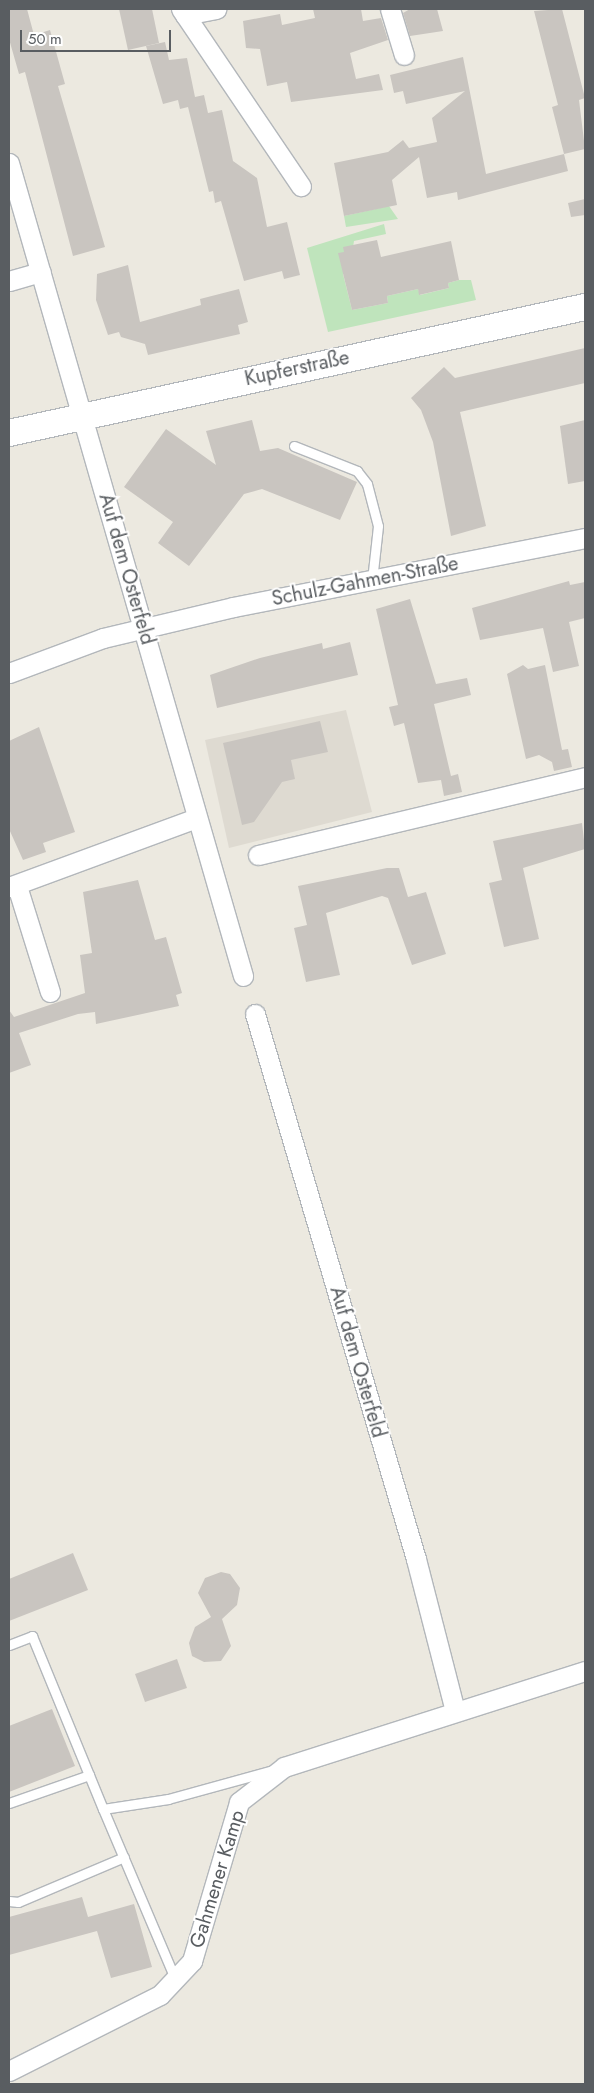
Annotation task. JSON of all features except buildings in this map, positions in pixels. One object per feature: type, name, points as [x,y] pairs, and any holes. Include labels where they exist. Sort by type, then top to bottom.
[{"type":"street","points":[[216,9],[183,12],[301,186]]},
{"type":"street","points":[[390,9],[404,55]]},
{"type":"street","name":"Auf dem Osterfeld","points":[[9,163],[82,417],[146,629],[197,818],[243,976]]},
{"type":"street","points":[[9,281],[41,272]]},
{"type":"street","name":"Kupferstraße","points":[[9,433],[585,307]]},
{"type":"street","name":"Schulz-Gahmen-Straße","points":[[9,673],[103,638],[233,607],[585,538]]},
{"type":"street","points":[[258,855],[585,777]]},
{"type":"street","points":[[50,992],[13,887],[197,818]]},
{"type":"street","name":"Auf dem Osterfeld","points":[[255,1014],[416,1559],[456,1711]]},
{"type":"street","name":"Gahmener Kamp","points":[[9,2071],[160,1995],[192,1960],[239,1802],[284,1767],[585,1671]]},
{"type":"lane","points":[[294,446],[357,471],[367,484],[378,526],[372,580]]},
{"type":"lane","points":[[9,1645],[32,1636],[174,1979]]},
{"type":"lane","points":[[103,1809],[168,1799],[284,1767]]},
{"type":"lane","points":[[9,1803],[88,1775]]},
{"type":"lane","points":[[9,1902],[18,1902],[124,1857]]},
{"type":"shaded area","points":[[346,710],[372,812],[229,848],[205,740]]},
{"type":"green space","points":[[389,206],[398,219],[346,227],[344,216]]},
{"type":"green space","points":[[384,224],[386,234],[354,241],[349,272],[343,274],[352,310],[388,303],[387,296],[418,289],[420,295],[449,288],[448,283],[459,280],[471,280],[476,300],[328,332],[307,248]]}]
